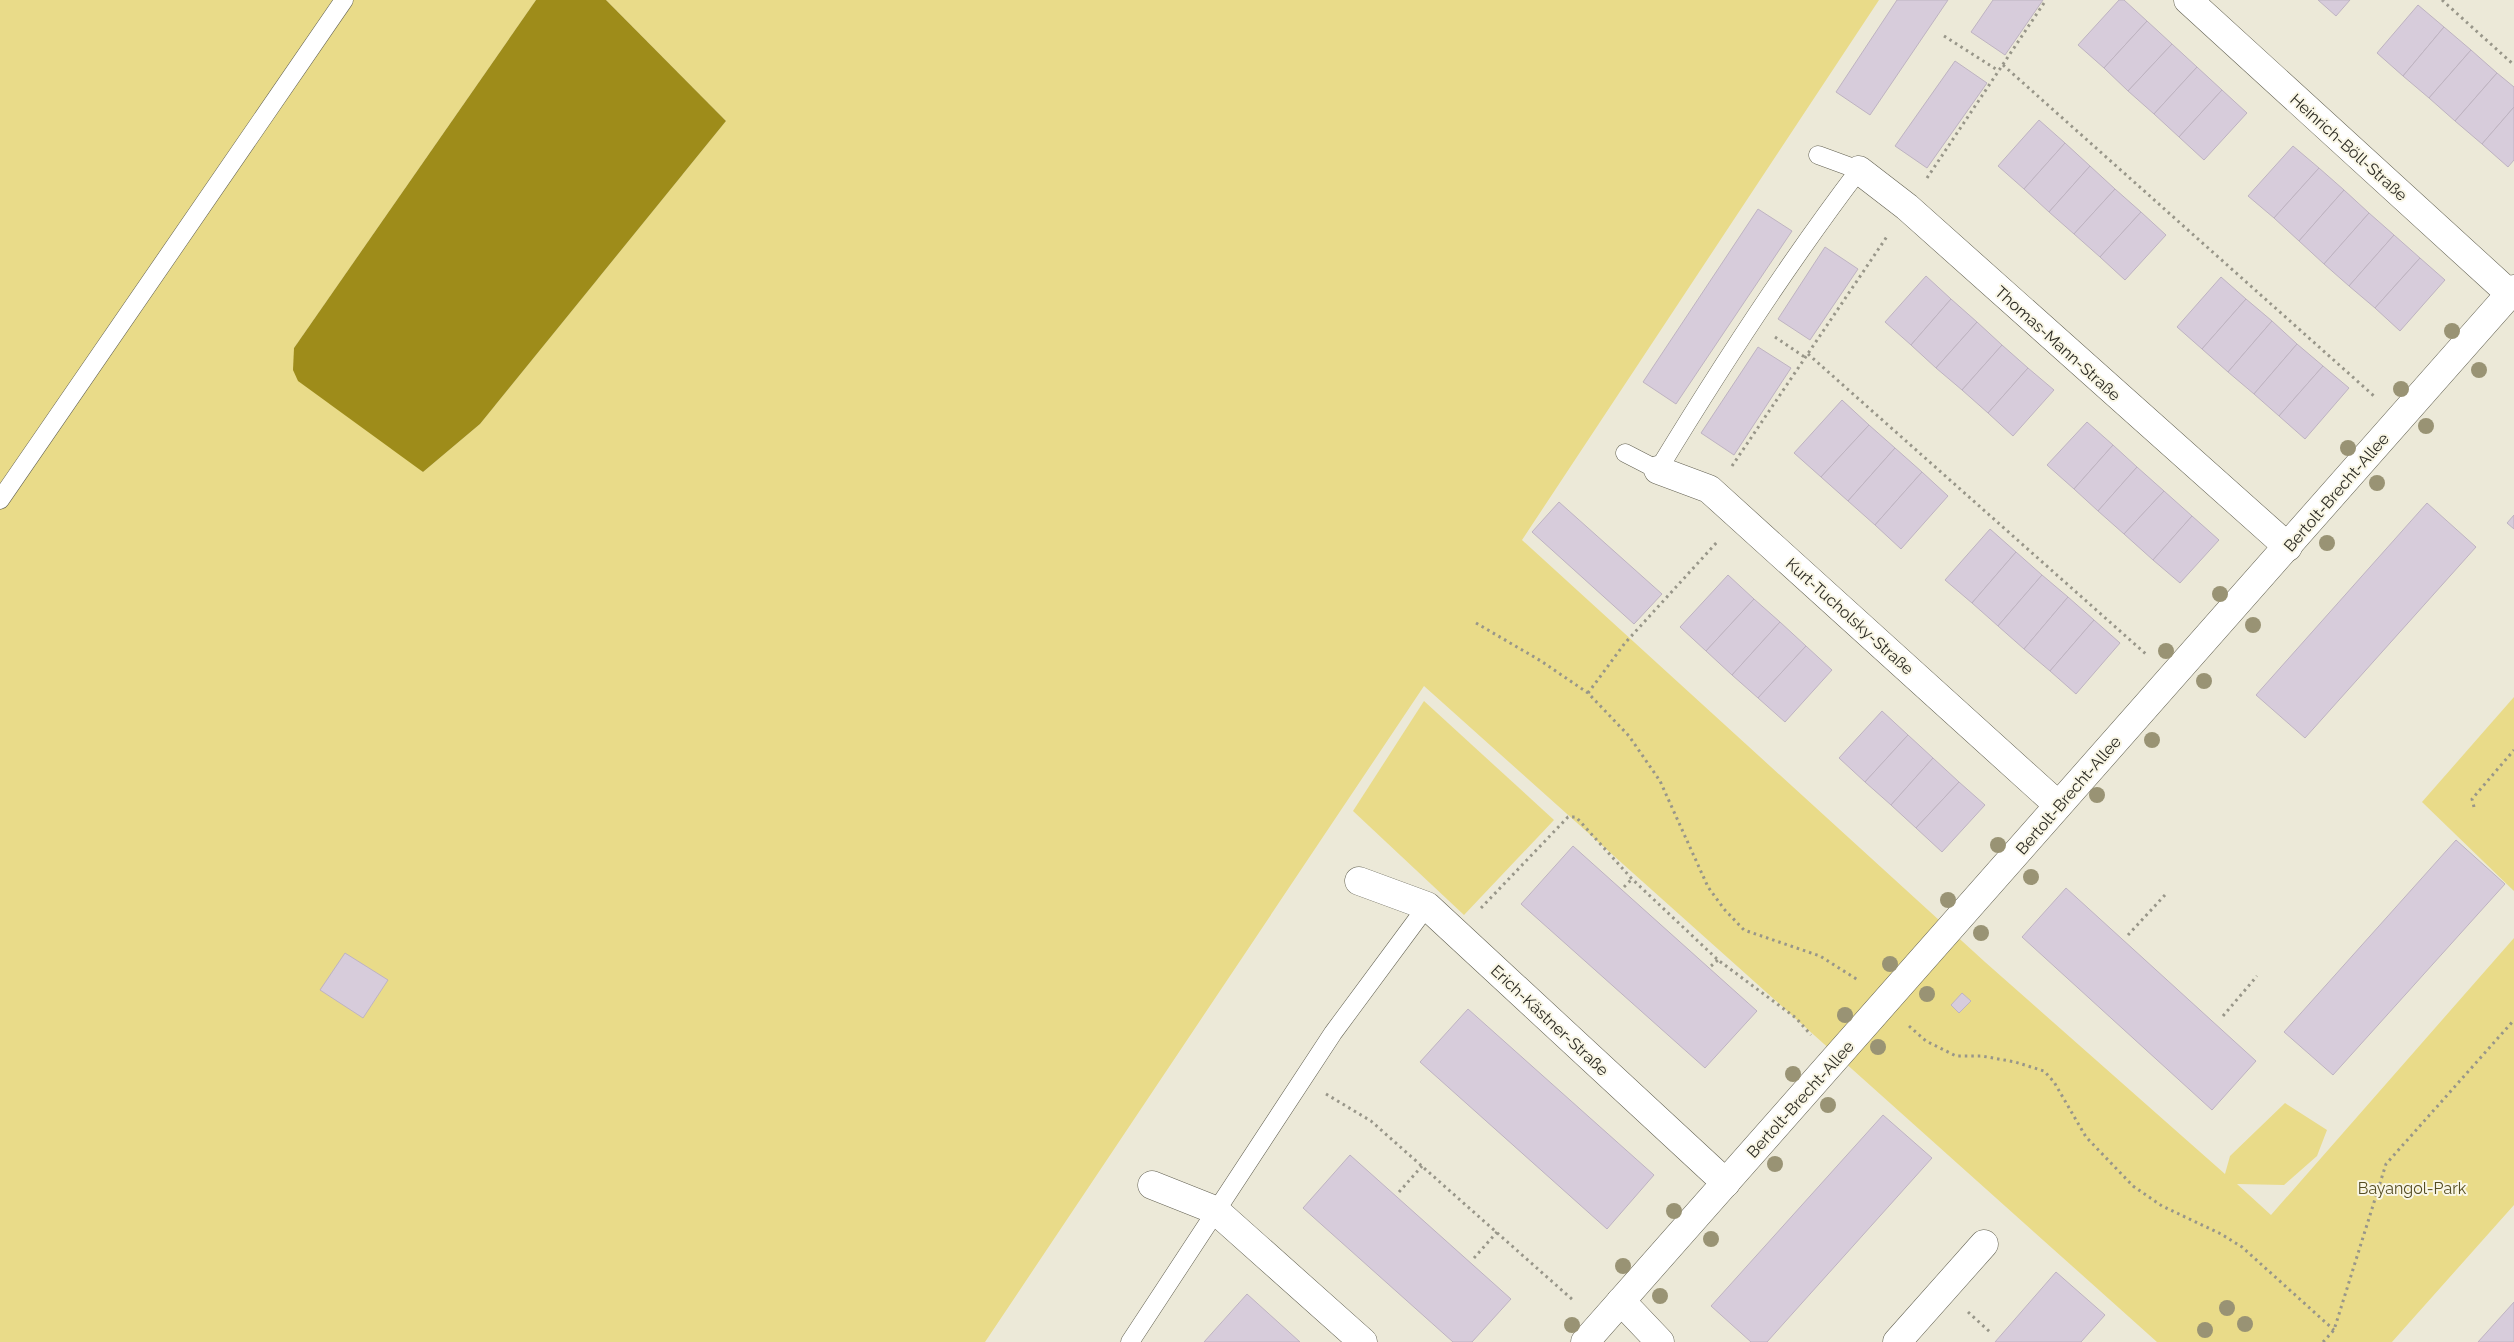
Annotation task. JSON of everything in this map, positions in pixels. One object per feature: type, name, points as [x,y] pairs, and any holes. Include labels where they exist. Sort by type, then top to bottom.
[{"type":"street","name":"Heinrich-Böll-Straße","points":[[2188,0],[2512,291]]},
{"type":"street","name":"Thomas-Mann-Straße","points":[[1859,170],[1907,207],[2288,547]]},
{"type":"street","name":"Bertolt-Brecht-Allee","points":[[1585,1342],[2512,291]]},
{"type":"street","name":"Kurt-Tucholsky-Straße","points":[[1658,470],[1709,489],[2058,805]]},
{"type":"street","name":"Erich-Kästner-Straße","points":[[1359,882],[1427,906],[1726,1183]]},
{"type":"street","points":[[1152,1185],[1215,1210],[1363,1342]]},
{"type":"street","points":[[1897,1342],[1984,1244]]},
{"type":"street","points":[[1622,1301],[1660,1342]]},
{"type":"lane","points":[[0,500],[344,0]]},
{"type":"lane","name":"Thomas-Mann-Straße","points":[[1818,155],[1859,170]]},
{"type":"lane","points":[[1658,470],[1752,323],[1821,220],[1859,170]]},
{"type":"lane","name":"Kurt-Tucholsky-Straße","points":[[1625,453],[1658,470]]},
{"type":"lane","points":[[1130,1342],[1333,1033],[1427,906]]},
{"type":"path","points":[[1714,494],[2046,0]]},
{"type":"path","points":[[2442,0],[2514,64]]},
{"type":"path","points":[[1944,36],[1999,71]]},
{"type":"path","points":[[2003,65],[2400,418]]},
{"type":"path","points":[[1752,323],[1807,356],[2171,677]]},
{"type":"path","points":[[1588,693],[1625,643],[1740,517]]},
{"type":"path","points":[[2474,807],[2472,799],[2514,750]]},
{"type":"path","points":[[1457,934],[1568,817],[1576,817],[1587,827],[1632,880],[1718,960],[1796,1018],[1813,1037]]},
{"type":"path","points":[[1624,887],[1632,880]]},
{"type":"path","points":[[2128,935],[2165,895]]},
{"type":"path","points":[[1712,966],[1718,960]]},
{"type":"path","points":[[2223,1016],[2256,976]]},
{"type":"path","points":[[2323,1342],[2334,1330],[2386,1164],[2514,1020]]},
{"type":"path","points":[[1302,1079],[1371,1121],[1577,1304]]},
{"type":"path","points":[[1399,1192],[1422,1166]]},
{"type":"path","points":[[1474,1258],[1496,1232]]},
{"type":"green space","name":"Bayangol-Park","points":[[0,0],[536,0],[294,348],[423,472],[480,424],[726,121],[606,0],[1879,0],[1522,540],[1985,962],[2225,1174],[2230,1156],[2285,1103],[2327,1130],[2317,1156],[2284,1185],[2237,1184],[2271,1215],[2514,938],[2514,1205],[2392,1342],[2157,1342],[1424,686],[985,1342],[0,1342]]},
{"type":"green space","points":[[2514,697],[2514,891],[2422,802]]},
{"type":"green space","points":[[1424,701],[1554,820],[1464,915],[1353,811]]},
{"type":"shaded area","points":[[536,0],[606,0],[726,121],[480,424],[423,472],[298,381],[293,370],[294,348]]},
{"type":"building","points":[[1897,0],[1948,0],[1870,115],[1836,92]]},
{"type":"building","points":[[1993,0],[2043,0],[2005,55],[1971,32]]},
{"type":"building","points":[[2119,0],[2124,0],[2147,21],[2104,68],[2078,45]]},
{"type":"building","points":[[2318,0],[2350,0],[2336,16]]},
{"type":"building","points":[[2418,5],[2444,27],[2403,76],[2377,53]]},
{"type":"building","points":[[2147,21],[2172,44],[2128,91],[2104,68]]},
{"type":"building","points":[[2444,27],[2471,50],[2429,98],[2403,76]]},
{"type":"building","points":[[2172,44],[2197,67],[2154,114],[2128,91]]},
{"type":"building","points":[[2471,50],[2497,73],[2455,121],[2429,98]]},
{"type":"building","points":[[1955,61],[1987,83],[1927,168],[1895,146]]},
{"type":"building","points":[[2197,67],[2222,90],[2179,137],[2154,114]]},
{"type":"building","points":[[2497,73],[2514,87],[2514,107],[2482,144],[2455,121]]},
{"type":"building","points":[[2222,90],[2247,113],[2204,160],[2179,137]]},
{"type":"building","points":[[2514,107],[2514,160],[2508,167],[2482,144]]},
{"type":"building","points":[[2039,120],[2065,143],[2024,189],[1998,166]]},
{"type":"building","points":[[2065,143],[2090,166],[2049,212],[2024,189]]},
{"type":"building","points":[[2293,146],[2319,168],[2274,218],[2248,196]]},
{"type":"building","points":[[2090,166],[2115,189],[2074,234],[2049,212]]},
{"type":"building","points":[[2319,168],[2344,190],[2299,241],[2274,218]]},
{"type":"building","points":[[2115,189],[2141,212],[2100,257],[2074,234]]},
{"type":"building","points":[[2344,190],[2369,213],[2324,264],[2299,241]]},
{"type":"building","points":[[1758,209],[1792,231],[1676,404],[1643,382]]},
{"type":"building","points":[[2141,212],[2166,235],[2125,280],[2100,257]]},
{"type":"building","points":[[2369,213],[2394,235],[2349,286],[2324,264]]},
{"type":"building","points":[[2394,235],[2420,258],[2375,308],[2349,286]]},
{"type":"building","points":[[1825,247],[1858,269],[1810,340],[1778,319]]},
{"type":"building","points":[[2420,258],[2445,280],[2400,331],[2375,308]]},
{"type":"building","points":[[1926,276],[1951,299],[1911,345],[1885,322]]},
{"type":"building","points":[[2221,277],[2246,299],[2202,349],[2177,327]]},
{"type":"building","points":[[1951,299],[1977,322],[1936,368],[1911,345]]},
{"type":"building","points":[[2246,299],[2272,321],[2228,372],[2202,349]]},
{"type":"building","points":[[2272,321],[2297,344],[2254,394],[2228,372]]},
{"type":"building","points":[[1977,322],[2002,345],[1962,390],[1936,368]]},
{"type":"building","points":[[2297,344],[2323,366],[2279,416],[2254,394]]},
{"type":"building","points":[[2002,345],[2028,368],[1988,413],[1962,390]]},
{"type":"building","points":[[1758,347],[1791,368],[1734,455],[1701,433]]},
{"type":"building","points":[[2323,366],[2349,388],[2305,439],[2279,416]]},
{"type":"building","points":[[2028,368],[2054,390],[2013,436],[1988,413]]},
{"type":"building","points":[[1842,400],[1869,425],[1821,477],[1794,453]]},
{"type":"building","points":[[2087,422],[2113,445],[2074,489],[2047,465]]},
{"type":"building","points":[[1869,425],[1895,448],[1848,501],[1821,477]]},
{"type":"building","points":[[2113,445],[2137,467],[2098,511],[2074,489]]},
{"type":"building","points":[[1895,448],[1922,472],[1875,525],[1848,501]]},
{"type":"building","points":[[2137,467],[2164,491],[2124,534],[2098,511]]},
{"type":"building","points":[[1922,472],[1948,496],[1901,549],[1875,525]]},
{"type":"building","points":[[2164,491],[2192,516],[2153,560],[2124,534]]},
{"type":"building","points":[[1559,502],[1662,594],[1634,624],[1532,532]]},
{"type":"building","points":[[2427,503],[2476,547],[2305,738],[2256,695]]},
{"type":"building","points":[[2514,515],[2514,529],[2507,523]]},
{"type":"building","points":[[2192,516],[2219,540],[2180,583],[2153,560]]},
{"type":"building","points":[[1990,529],[2016,552],[1972,603],[1945,580]]},
{"type":"building","points":[[2016,552],[2042,575],[1998,626],[1972,603]]},
{"type":"building","points":[[1728,575],[1754,599],[1706,651],[1680,627]]},
{"type":"building","points":[[2042,575],[2068,597],[2024,649],[1998,626]]},
{"type":"building","points":[[2068,597],[2094,620],[2050,671],[2024,649]]},
{"type":"building","points":[[1754,599],[1780,622],[1732,675],[1706,651]]},
{"type":"building","points":[[2094,620],[2120,643],[2076,694],[2050,671]]},
{"type":"building","points":[[1780,622],[1806,646],[1758,698],[1732,675]]},
{"type":"building","points":[[1806,646],[1832,670],[1785,722],[1758,698]]},
{"type":"building","points":[[1882,711],[1908,735],[1865,782],[1839,758]]},
{"type":"building","points":[[1908,735],[1933,758],[1891,805],[1865,782]]},
{"type":"building","points":[[1933,758],[1959,782],[1916,828],[1891,805]]},
{"type":"building","points":[[1959,782],[1985,805],[1942,852],[1916,828]]},
{"type":"building","points":[[2456,840],[2505,884],[2333,1075],[2284,1032]]},
{"type":"building","points":[[1573,846],[1757,1011],[1705,1068],[1521,904]]},
{"type":"building","points":[[2066,888],[2256,1061],[2212,1110],[2022,937]]},
{"type":"building","points":[[345,953],[388,980],[363,1018],[320,990]]},
{"type":"building","points":[[1962,993],[1971,1001],[1959,1013],[1951,1005]]},
{"type":"building","points":[[1468,1009],[1654,1175],[1607,1229],[1420,1062]]},
{"type":"building","points":[[1883,1115],[1932,1158],[1767,1342],[1751,1342],[1711,1306]]},
{"type":"building","points":[[1350,1155],[1511,1299],[1472,1342],[1453,1342],[1303,1208]]},
{"type":"building","points":[[2056,1272],[2105,1315],[2081,1342],[1995,1342]]},
{"type":"building","points":[[1247,1294],[1300,1342],[1204,1342]]},
{"type":"building","points":[[2514,1302],[2514,1342],[2478,1342]]}]
